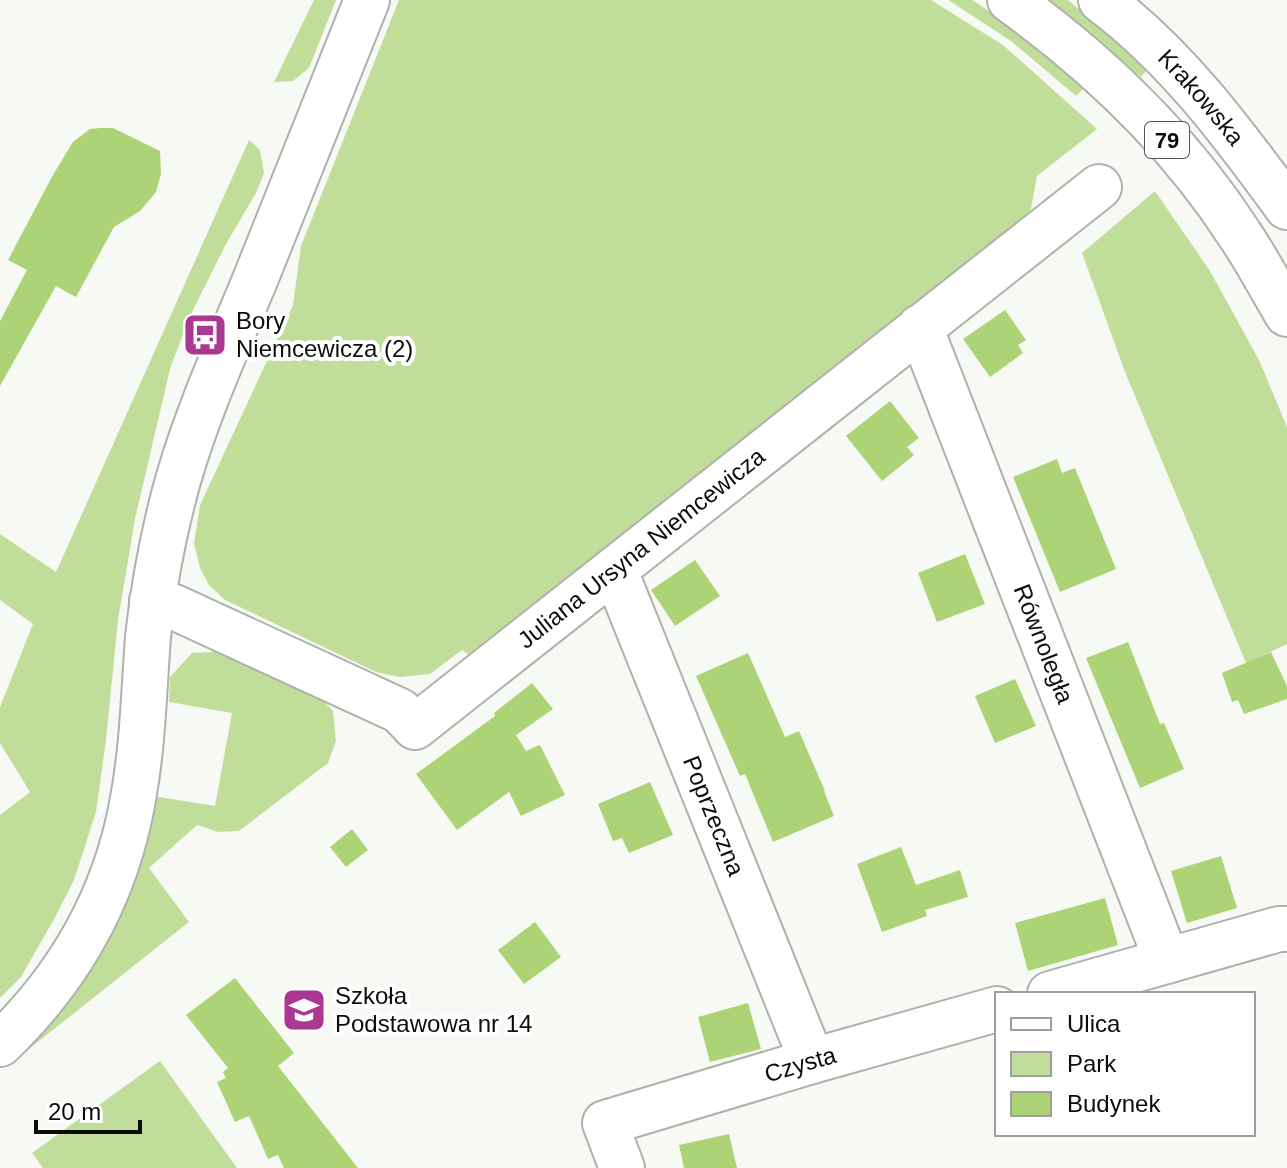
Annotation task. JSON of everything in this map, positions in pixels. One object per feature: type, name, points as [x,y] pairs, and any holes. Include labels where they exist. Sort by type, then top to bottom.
[{"type":"street","points":[[0,1044],[38,1004],[77,951],[99,910],[117,863],[134,795],[152,601],[167,526],[186,455],[367,0]]},
{"type":"street","name":"79","points":[[1010,0],[1102,73],[1159,130],[1239,233],[1287,314]]},
{"type":"street","name":"Krakowska","points":[[1101,0],[1188,81],[1235,135],[1287,207]]},
{"type":"street","name":"Juliana Ursyna Niemcewicza","points":[[152,601],[174,607],[400,711],[415,727],[1099,187]]},
{"type":"street","name":"Równoległa","points":[[920,327],[1167,961]]},
{"type":"street","name":"Poprzeczna","points":[[615,571],[812,1061]]},
{"type":"street","points":[[1057,992],[1287,929]]},
{"type":"street","name":"Czysta","points":[[622,1168],[605,1123],[995,1010]]},
{"type":"green space","points":[[314,0],[336,0],[309,68],[293,81],[274,82]]},
{"type":"green space","points":[[399,0],[931,0],[1003,45],[1097,129],[1037,176],[1029,219],[473,658],[462,650],[430,674],[399,677],[376,672],[225,600],[209,585],[200,568],[194,543],[200,505],[293,305],[301,246]]},
{"type":"green space","points":[[948,0],[972,0],[1027,36],[1086,86],[1076,96],[1011,41]]},
{"type":"green space","points":[[1047,0],[1068,0],[1149,68],[1141,77]]},
{"type":"green space","points":[[249,140],[260,150],[264,173],[189,318],[170,369],[135,519],[118,620],[96,812],[74,880],[53,921],[21,977],[0,998],[0,815],[30,792],[0,743],[0,707],[33,624],[0,600],[0,534],[56,572]]},
{"type":"green space","points":[[1155,191],[1210,271],[1260,362],[1287,427],[1287,644],[1246,663],[1125,372],[1082,253]]},
{"type":"green space","points":[[230,651],[315,692],[333,711],[336,741],[328,763],[239,831],[218,832],[197,825],[149,868],[189,922],[20,1056],[65,1008],[100,953],[130,894],[145,847],[153,796],[215,806],[232,713],[169,702],[170,677],[192,653]]},
{"type":"green space","points":[[160,1061],[237,1168],[43,1168],[32,1153]]},
{"type":"building","points":[[113,128],[160,151],[161,174],[156,192],[140,211],[114,227],[76,297],[56,286],[0,386],[0,321],[27,270],[8,260],[73,142],[90,129]]},
{"type":"building","points":[[1005,310],[1026,340],[1018,345],[1023,353],[990,377],[963,339]]},
{"type":"building","points":[[890,401],[919,438],[907,447],[914,455],[882,481],[846,436]]},
{"type":"building","points":[[1057,459],[1062,473],[1075,468],[1116,569],[1060,592],[1013,477]]},
{"type":"building","points":[[965,554],[985,604],[937,622],[918,573]]},
{"type":"building","points":[[695,560],[720,596],[675,626],[651,590]]},
{"type":"building","points":[[1128,642],[1160,724],[1164,723],[1184,769],[1140,788],[1086,658]]},
{"type":"building","points":[[1271,652],[1287,686],[1287,699],[1244,714],[1238,700],[1232,702],[1222,673]]},
{"type":"building","points":[[748,653],[785,737],[799,731],[834,816],[773,842],[745,774],[740,776],[696,676]]},
{"type":"building","points":[[1015,679],[1036,726],[995,743],[975,696]]},
{"type":"building","points":[[532,683],[553,709],[516,735],[526,751],[540,745],[565,795],[521,816],[509,792],[457,830],[416,774],[495,716],[494,713]]},
{"type":"building","points":[[650,782],[673,835],[629,853],[622,838],[613,841],[598,804]]},
{"type":"building","points":[[352,829],[368,850],[346,867],[330,847]]},
{"type":"building","points":[[901,847],[916,885],[960,870],[968,897],[925,910],[927,916],[882,932],[857,864]]},
{"type":"building","points":[[1221,856],[1237,908],[1187,923],[1171,871]]},
{"type":"building","points":[[1105,898],[1118,945],[1028,971],[1015,923]]},
{"type":"building","points":[[535,922],[561,957],[524,984],[498,950]]},
{"type":"building","points":[[235,978],[294,1053],[278,1066],[358,1168],[284,1168],[278,1155],[268,1159],[249,1116],[235,1122],[217,1082],[226,1078],[223,1072],[228,1068],[186,1015]]},
{"type":"building","points":[[748,1003],[761,1049],[710,1062],[698,1017]]},
{"type":"building","points":[[729,1134],[737,1168],[684,1168],[679,1145]]},
{"type":"place","name":"Bory Niemcewicza (2)","points":[[205,335]]},
{"type":"place","name":"Szkoła Podstawowa nr 14","points":[[304,1010]]}]
